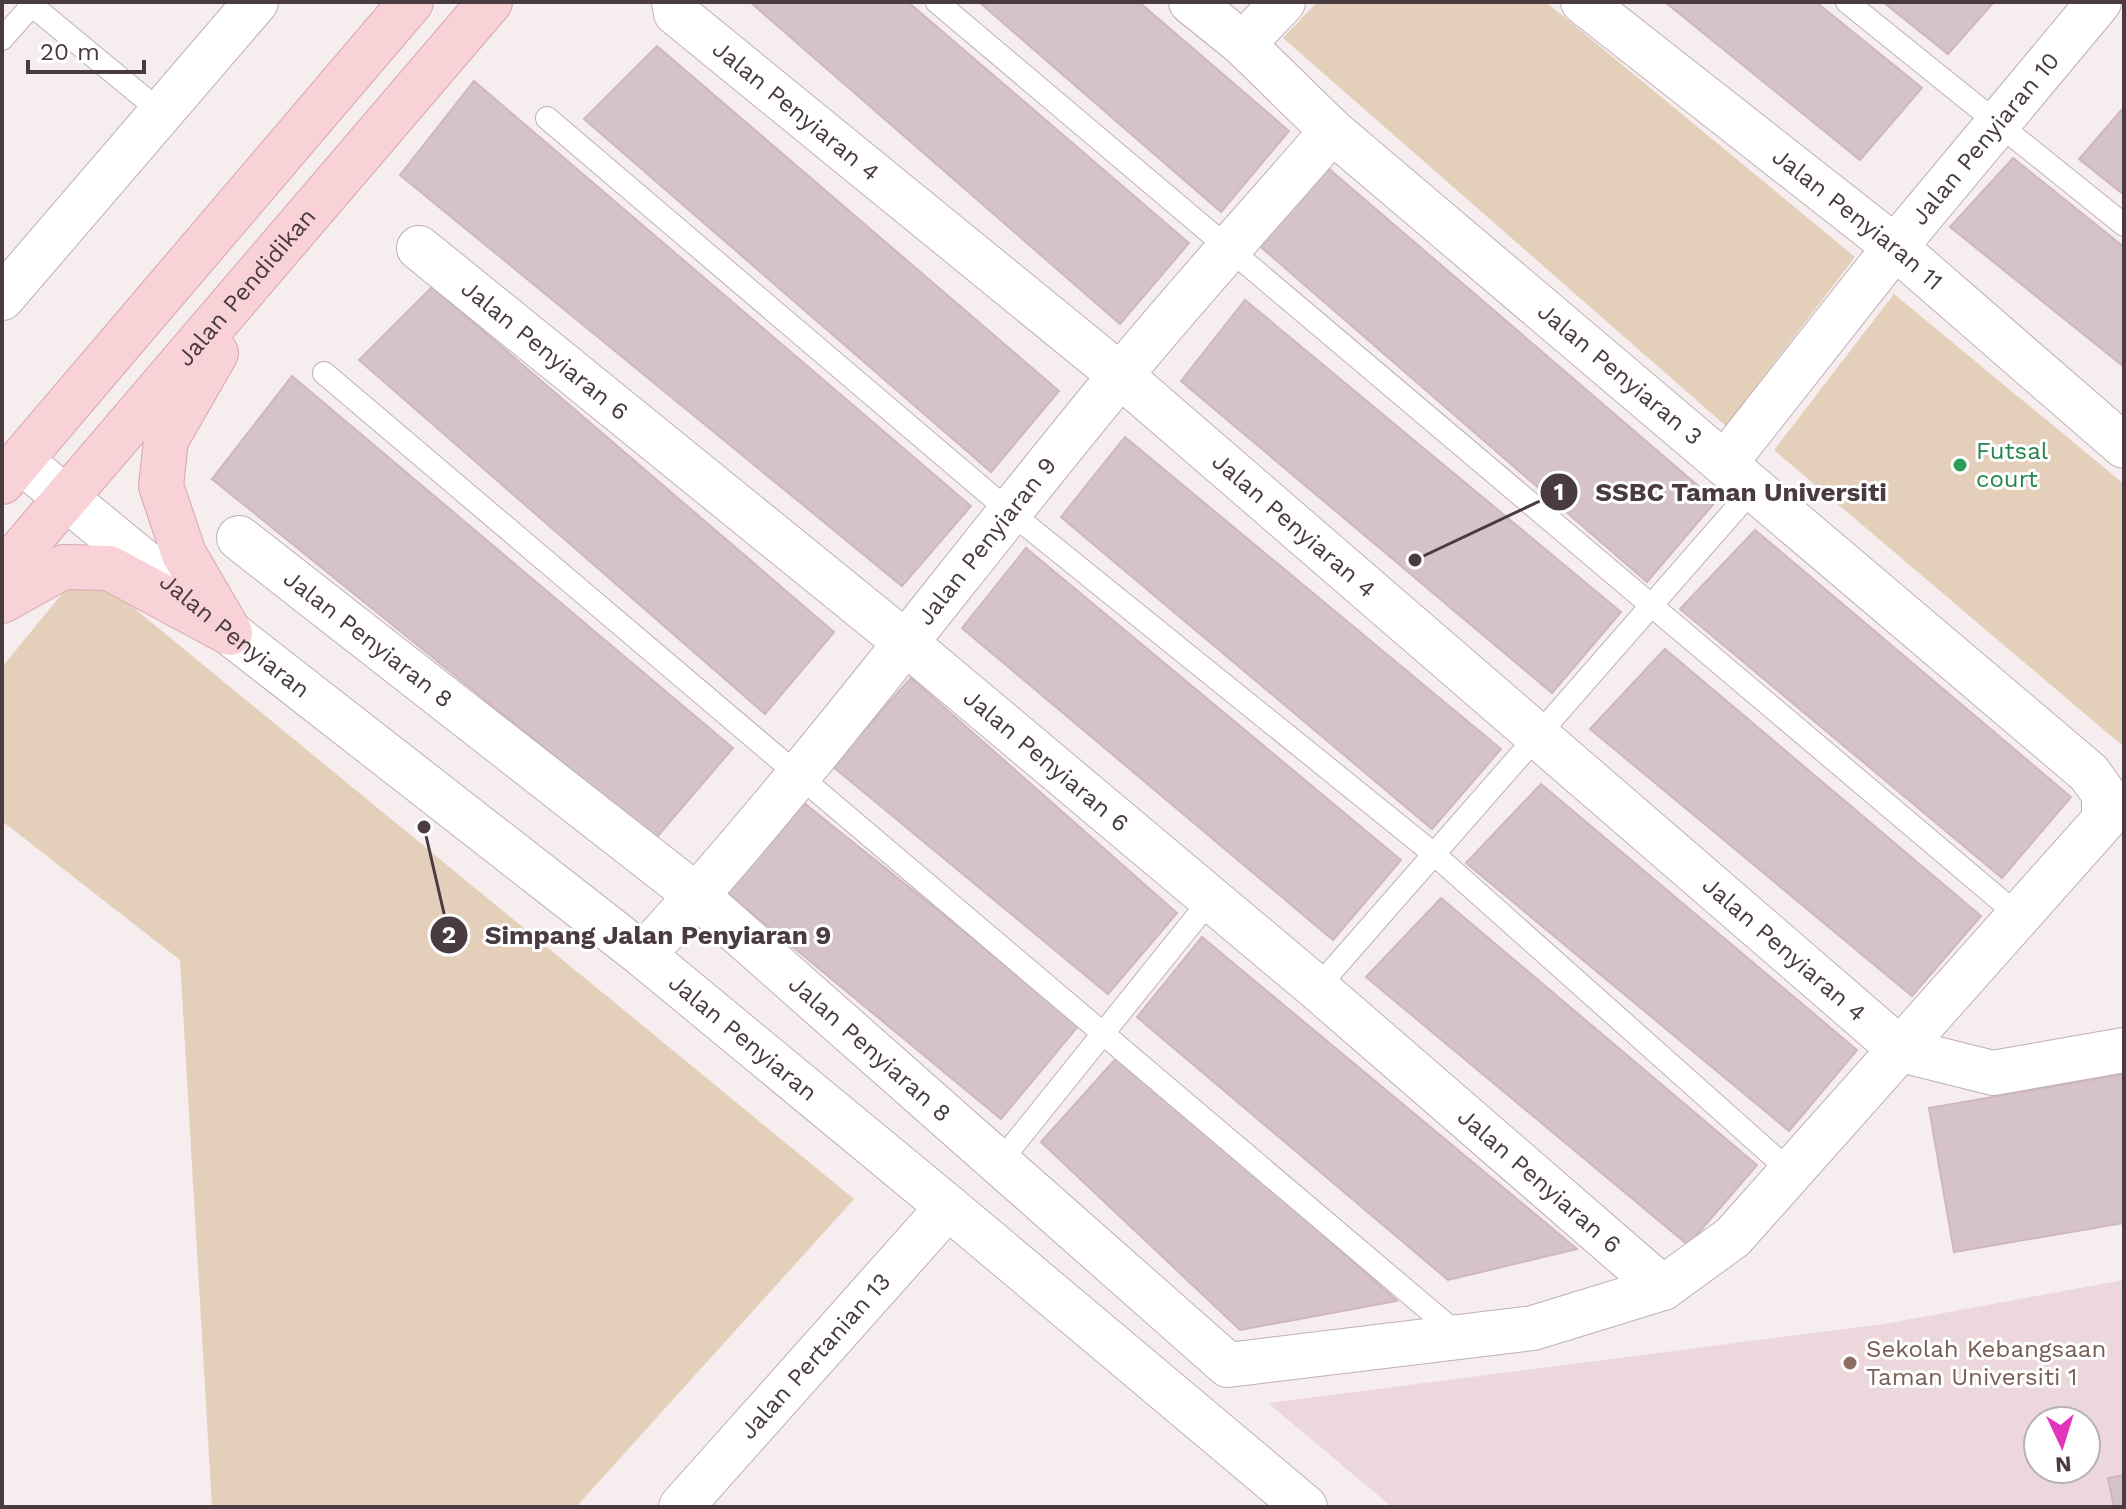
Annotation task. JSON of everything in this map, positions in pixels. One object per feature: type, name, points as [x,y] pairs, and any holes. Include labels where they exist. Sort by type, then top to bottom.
[{"type":"main road","points":[[11,472],[411,2]]},
{"type":"main road","name":"Jalan Pendidikan","points":[[2,573],[490,2]]},
{"type":"main road","points":[[230,633],[184,554],[161,486],[166,440],[268,260]]},
{"type":"main road","points":[[2,601],[63,567],[109,568],[230,633]]},
{"type":"street","points":[[2,298],[256,2]]},
{"type":"street","name":"Jalan Penyiaran 3","points":[[1191,2],[1243,44],[1332,131],[2089,773],[2104,794],[2104,820],[2019,916]]},
{"type":"street","points":[[1243,44],[1283,2]]},
{"type":"street","name":"Jalan Penyiaran 11","points":[[1583,2],[1895,247],[2124,446]]},
{"type":"street","name":"Jalan Penyiaran 10","points":[[1740,476],[1895,247],[2099,2]]},
{"type":"street","points":[[2118,2],[2124,7]]},
{"type":"street","name":"Jalan Penyiaran 4","points":[[675,8],[1120,375],[1901,1050]]},
{"type":"street","name":"Jalan Penyiaran 9","points":[[643,955],[697,896],[906,643],[1120,375],[1332,131]]},
{"type":"street","name":"Jalan Penyiaran 6","points":[[419,248],[906,643],[1317,988],[1663,1288]]},
{"type":"street","name":"Jalan Penyiaran","points":[[11,472],[66,499],[230,633],[643,955],[1305,1507]]},
{"type":"street","name":"Jalan Penyiaran 8","points":[[239,538],[697,896],[1228,1365],[1461,1337]]},
{"type":"street","points":[[1461,1337],[1533,1328],[1663,1288],[1733,1237],[2019,916]]},
{"type":"street","points":[[1901,1050],[1993,1073],[2124,1050]]},
{"type":"street","name":"Jalan Pertanian 13","points":[[681,1507],[948,1207]]},
{"type":"lane","points":[[937,2],[2019,916]]},
{"type":"lane","points":[[1847,2],[2124,225]]},
{"type":"lane","points":[[2,39],[32,3],[161,112]]},
{"type":"lane","points":[[547,118],[1010,512],[1434,854],[1791,1172]]},
{"type":"lane","points":[[324,373],[1461,1337]]},
{"type":"lane","points":[[1317,988],[1650,607],[1740,476]]},
{"type":"lane","points":[[999,1163],[1211,899]]},
{"type":"shaded area","points":[[1317,2],[1546,2],[1855,257],[1726,426],[1283,38]]},
{"type":"shaded area","points":[[1894,294],[2124,484],[2124,747],[1774,450]]},
{"type":"shaded area","points":[[84,567],[854,1199],[576,1507],[212,1507],[180,960],[2,821],[2,667]]},
{"type":"shaded area","name":"Sekolah Kebangsaan Taman Universiti 1","points":[[2124,1280],[2124,1507],[1392,1507],[1268,1403],[1884,1324]]},
{"type":"building","points":[[750,2],[908,2],[1189,243],[1120,324]]},
{"type":"building","points":[[979,2],[1139,2],[1289,131],[1221,212]]},
{"type":"building","points":[[1665,2],[1816,2],[1922,88],[1860,160]]},
{"type":"building","points":[[1883,2],[1994,2],[1948,54]]},
{"type":"building","points":[[657,46],[1059,391],[991,472],[584,119]]},
{"type":"building","points":[[474,81],[971,506],[902,586],[400,175]]},
{"type":"building","points":[[2124,107],[2124,195],[2079,159]]},
{"type":"building","points":[[1314,156],[1716,501],[1647,582],[1240,229]]},
{"type":"building","points":[[2013,158],[2124,247],[2124,367],[1950,227]]},
{"type":"building","points":[[432,287],[834,632],[765,714],[359,360]]},
{"type":"building","points":[[1245,300],[1621,612],[1552,693],[1181,381]]},
{"type":"building","points":[[292,376],[733,748],[656,838],[212,479]]},
{"type":"building","points":[[1125,437],[1501,749],[1432,829],[1061,517]]},
{"type":"building","points":[[1755,530],[2071,797],[2002,878],[1680,609]]},
{"type":"building","points":[[1026,548],[1401,860],[1333,940],[962,628]]},
{"type":"building","points":[[1665,649],[1981,916],[1912,996],[1590,729]]},
{"type":"building","points":[[911,678],[1177,913],[1108,994],[832,766]]},
{"type":"building","points":[[1541,784],[1857,1050],[1789,1131],[1466,863]]},
{"type":"building","points":[[804,803],[1080,1024],[1001,1119],[725,891]]},
{"type":"building","points":[[1441,898],[1757,1165],[1688,1245],[1366,977]]},
{"type":"building","points":[[1202,937],[1577,1249],[1448,1280],[1137,1017]]},
{"type":"building","points":[[1120,1054],[1397,1301],[1240,1330],[1041,1142]]},
{"type":"building","points":[[2124,1074],[2124,1223],[1954,1252],[1929,1108]]},
{"type":"building","points":[[2124,1475],[2124,1507],[2114,1507],[2108,1478]]},
{"type":"place","name":"Futsal court","points":[[1960,465]]},
{"type":"place","name":"SSBC Taman Universiti","points":[[1415,560]]},
{"type":"place","name":"Simpang Jalan Penyiaran 9","points":[[424,827]]},
{"type":"place","name":"Sekolah Kebangsaan Taman Universiti 1","points":[[1850,1363]]}]
